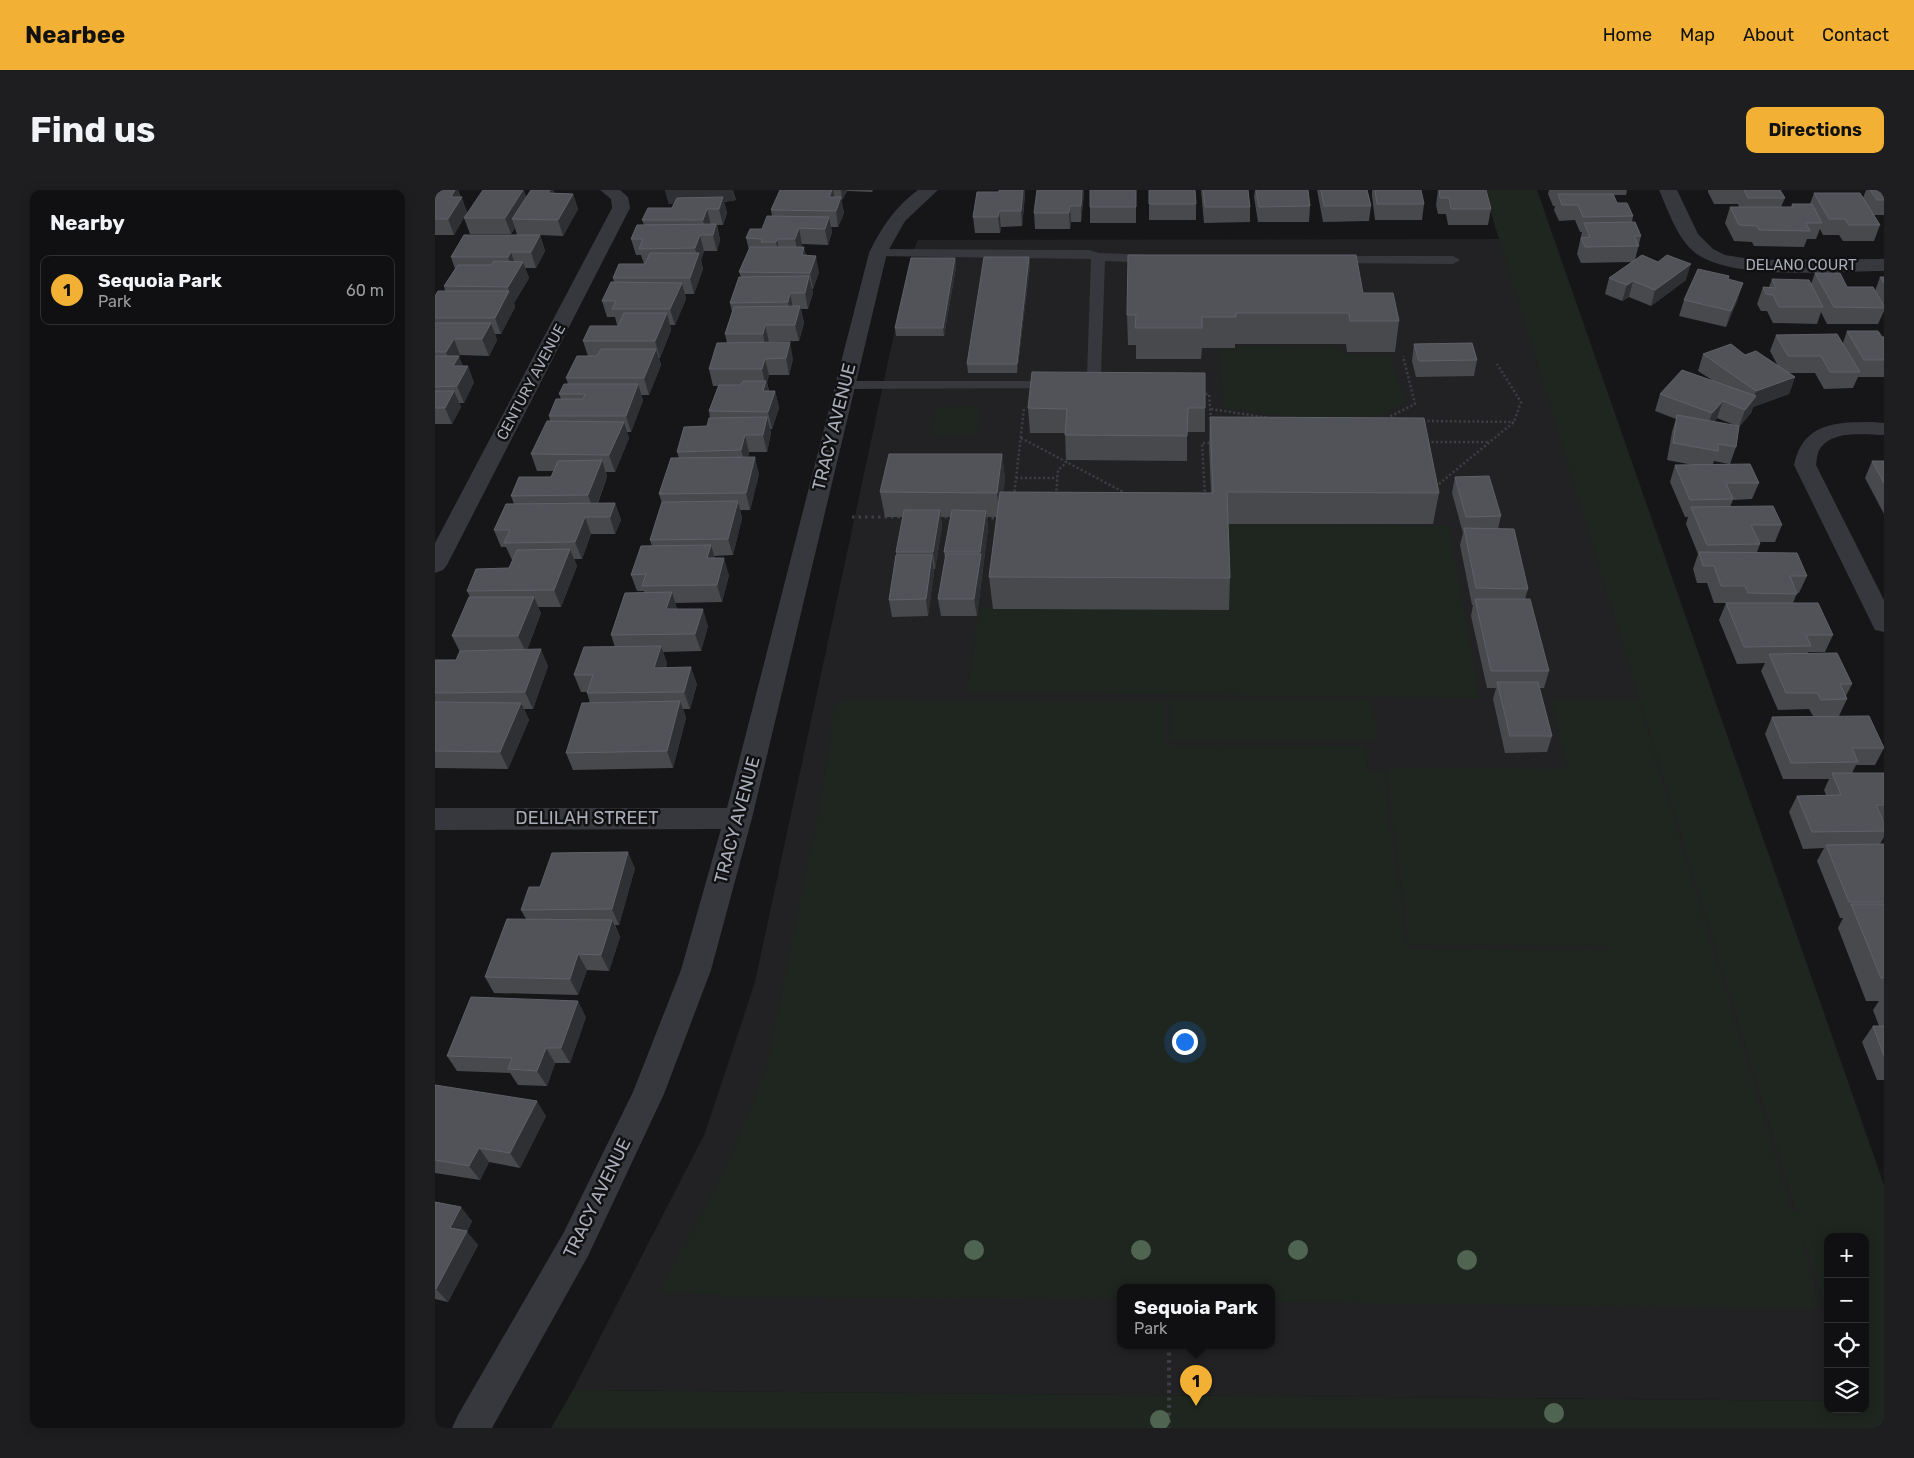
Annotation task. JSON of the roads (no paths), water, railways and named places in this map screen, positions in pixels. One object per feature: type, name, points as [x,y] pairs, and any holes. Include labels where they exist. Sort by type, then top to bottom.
[{"type":"street","name":"TRACY AVENUE","points":[[471,1428],[576,1244],[648,1094],[696,970],[739,818],[878,252],[890,227],[910,205],[929,190]]},
{"type":"street","name":"DELANO COURT","points":[[1668,190],[1692,241],[1701,250],[1717,259],[1736,264],[1756,266],[1884,265]]},
{"type":"street","name":"CENTURY AVENUE","points":[[435,565],[621,208],[614,194]]},
{"type":"street","points":[[1884,429],[1849,429],[1828,433],[1813,440],[1806,452],[1805,465],[1884,624]]},
{"type":"street","name":"DELILAH STREET","points":[[435,819],[739,818]]},
{"type":"lane","points":[[878,252],[1089,254],[1098,257],[1167,259]]},
{"type":"lane","points":[[844,386],[1082,385],[1091,380],[1094,375],[1098,257]]},
{"type":"lane","points":[[1315,260],[1453,260]]},
{"type":"place","name":"Sequoia Park","points":[[1196,1406]]}]
